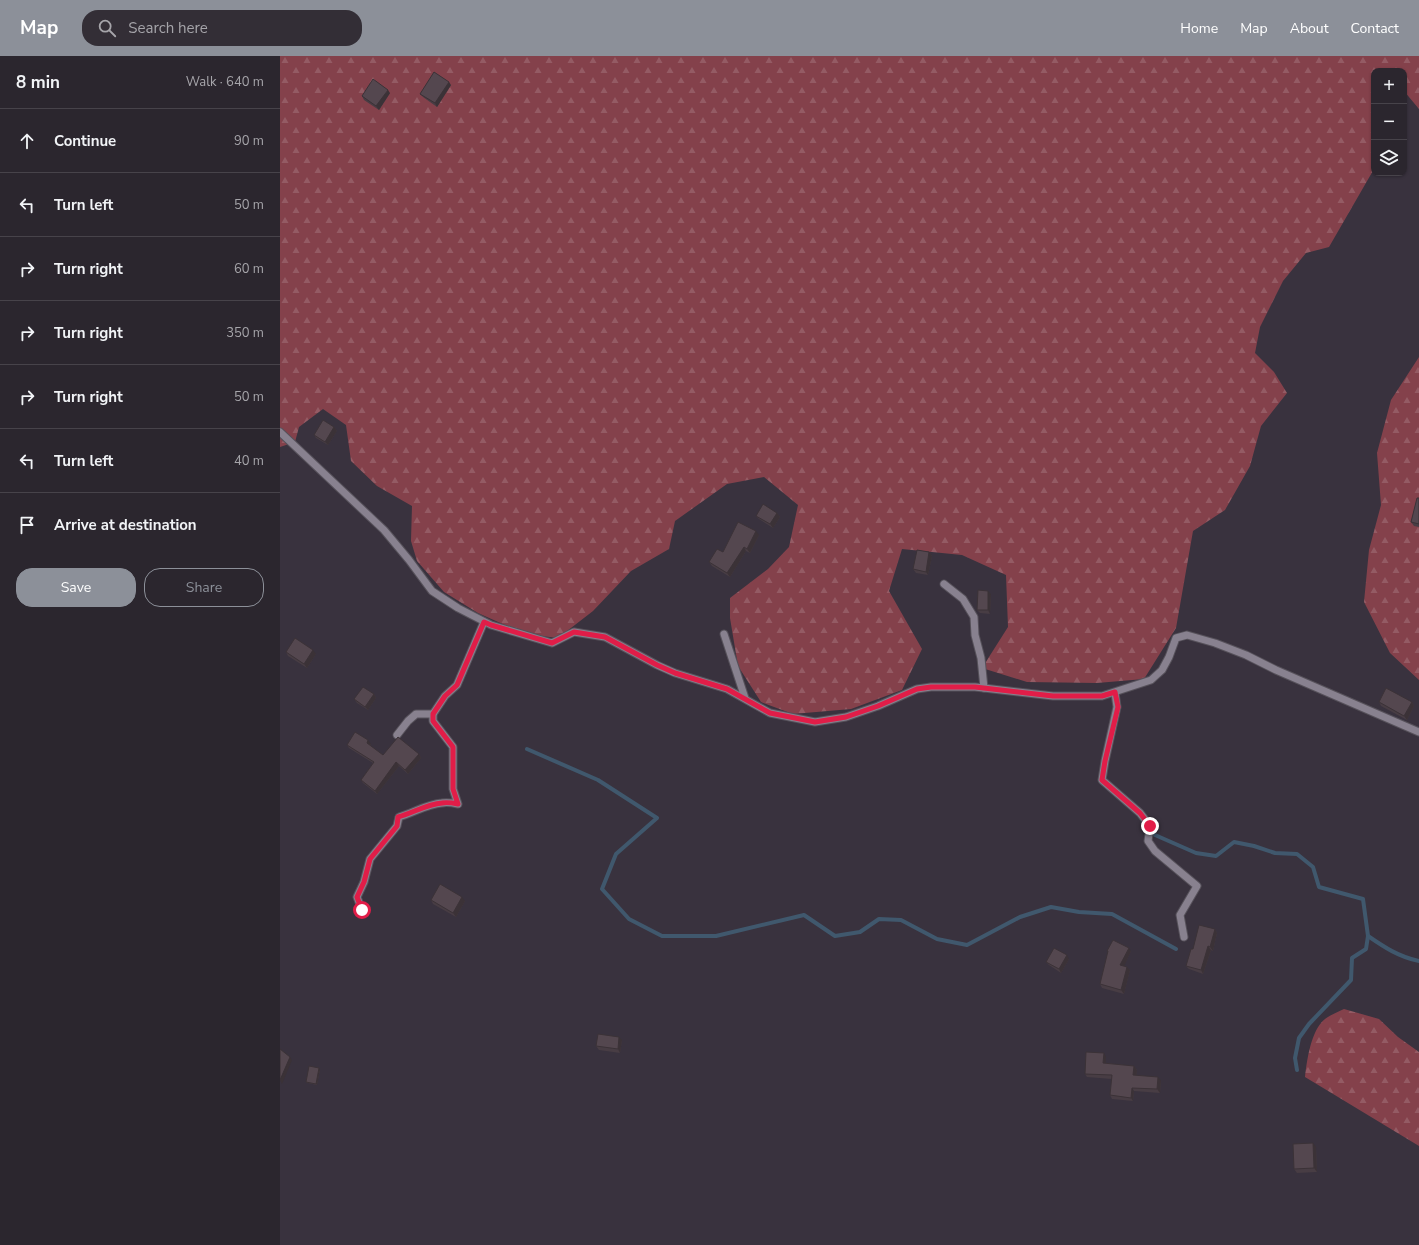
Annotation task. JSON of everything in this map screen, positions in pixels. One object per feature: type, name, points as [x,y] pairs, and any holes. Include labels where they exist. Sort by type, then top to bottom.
[{"type":"street","points":[[280,432],[384,530],[432,591],[458,608],[491,625],[552,643],[574,632],[605,637],[639,656],[675,673],[727,689],[770,713],[815,722],[846,717],[878,706],[917,689],[931,687],[984,688],[1053,696],[1102,696],[1151,680],[1162,670],[1169,657],[1176,638],[1187,635],[1216,643],[1246,655],[1276,670],[1419,732]]},
{"type":"street","points":[[944,584],[963,600],[974,617],[975,635],[981,658],[984,688]]},
{"type":"street","points":[[362,910],[357,897],[364,882],[370,859],[397,826],[398,817],[443,802],[458,804],[453,789],[453,747],[433,721],[433,714],[445,696],[457,685],[484,622]]},
{"type":"street","points":[[724,634],[745,698]]},
{"type":"street","points":[[1115,692],[1118,707],[1102,780],[1140,813],[1150,826],[1148,841],[1155,851],[1197,886],[1180,915],[1184,937]]},
{"type":"street","points":[[397,735],[408,721],[416,714],[433,714]]},
{"type":"green space","points":[[280,56],[1419,56],[1419,109],[1407,95],[1407,68],[1371,68],[1371,174],[1329,247],[1306,253],[1283,281],[1260,327],[1255,353],[1274,372],[1287,393],[1261,426],[1250,466],[1225,510],[1193,531],[1176,628],[1144,679],[1097,683],[1027,682],[982,668],[1008,627],[1006,575],[962,555],[902,549],[889,591],[922,649],[902,690],[851,709],[793,714],[761,702],[738,666],[730,618],[730,598],[768,569],[789,547],[798,505],[764,477],[727,484],[675,521],[669,549],[631,571],[593,611],[558,638],[525,634],[478,613],[444,592],[417,561],[411,541],[412,506],[377,486],[351,461],[346,425],[323,409],[299,427],[295,442],[280,447]]},
{"type":"green space","points":[[1419,357],[1419,680],[1390,653],[1364,602],[1369,550],[1381,505],[1377,453],[1391,400]]},
{"type":"green space","points":[[1344,1009],[1379,1019],[1398,1037],[1419,1052],[1419,1146],[1305,1077],[1310,1046],[1316,1030],[1325,1019]]},
{"type":"building","points":[[434,72],[449,82],[435,103],[420,94]]},
{"type":"building","points":[[373,79],[388,90],[376,106],[362,96]]},
{"type":"building","points":[[323,420],[334,427],[325,442],[314,435]]},
{"type":"building","points":[[1417,498],[1419,498],[1419,524],[1411,522]]},
{"type":"building","points":[[763,504],[777,513],[770,524],[756,516]]},
{"type":"building","points":[[738,522],[756,531],[747,549],[744,547],[727,573],[709,562],[717,549],[723,552]]},
{"type":"building","points":[[917,550],[929,552],[926,572],[913,569]]},
{"type":"building","points":[[978,590],[988,591],[988,610],[977,610]]},
{"type":"building","points":[[295,638],[313,650],[304,664],[286,652]]},
{"type":"building","points":[[363,687],[374,694],[365,707],[354,699]]},
{"type":"building","points":[[1386,688],[1412,702],[1404,716],[1379,702]]},
{"type":"building","points":[[355,732],[368,740],[367,743],[383,755],[398,737],[419,754],[405,770],[396,762],[375,791],[361,780],[374,762],[347,745]]},
{"type":"building","points":[[440,884],[462,897],[453,913],[431,900]]},
{"type":"building","points":[[1199,925],[1215,929],[1201,970],[1186,966],[1191,949],[1193,949]]},
{"type":"building","points":[[1113,940],[1129,948],[1120,965],[1127,967],[1121,990],[1100,984],[1107,951]]},
{"type":"building","points":[[1054,948],[1067,955],[1059,969],[1046,962]]},
{"type":"building","points":[[598,1034],[619,1037],[618,1049],[596,1046]]},
{"type":"building","points":[[280,1049],[290,1057],[280,1080]]},
{"type":"building","points":[[1086,1052],[1104,1053],[1103,1063],[1134,1066],[1133,1075],[1158,1077],[1157,1089],[1132,1088],[1131,1098],[1110,1095],[1112,1075],[1085,1074]]},
{"type":"building","points":[[309,1066],[319,1068],[316,1084],[306,1082]]},
{"type":"building","points":[[1313,1143],[1314,1168],[1294,1169],[1293,1144]]},
{"type":"waterway","points":[[527,749],[598,780],[657,818],[616,854],[602,889],[629,919],[662,936],[716,936],[804,915],[835,936],[860,932],[879,919],[901,920],[937,939],[967,945],[1020,917],[1051,907],[1079,912],[1112,914],[1176,949]]},
{"type":"waterway","points":[[1155,835],[1196,853],[1216,856],[1234,842],[1254,846],[1275,853],[1297,854],[1313,867],[1319,887],[1363,899],[1368,936],[1366,949],[1352,958],[1351,980],[1309,1024],[1299,1038],[1295,1058],[1297,1070]]},
{"type":"waterway","points":[[1368,936],[1398,954],[1419,961]]},
{"type":"route","points":[[362,910],[357,897],[369,868],[370,859],[397,826],[398,817],[443,802],[458,804],[453,789],[453,747],[443,732],[433,721],[433,714],[445,696],[457,685],[484,622],[552,643],[574,632],[605,637],[675,673],[727,689],[770,713],[815,722],[846,717],[878,706],[900,695],[917,689],[931,687],[975,687],[1053,696],[1102,696],[1115,692],[1118,707],[1102,780],[1140,813],[1150,826]]}]
